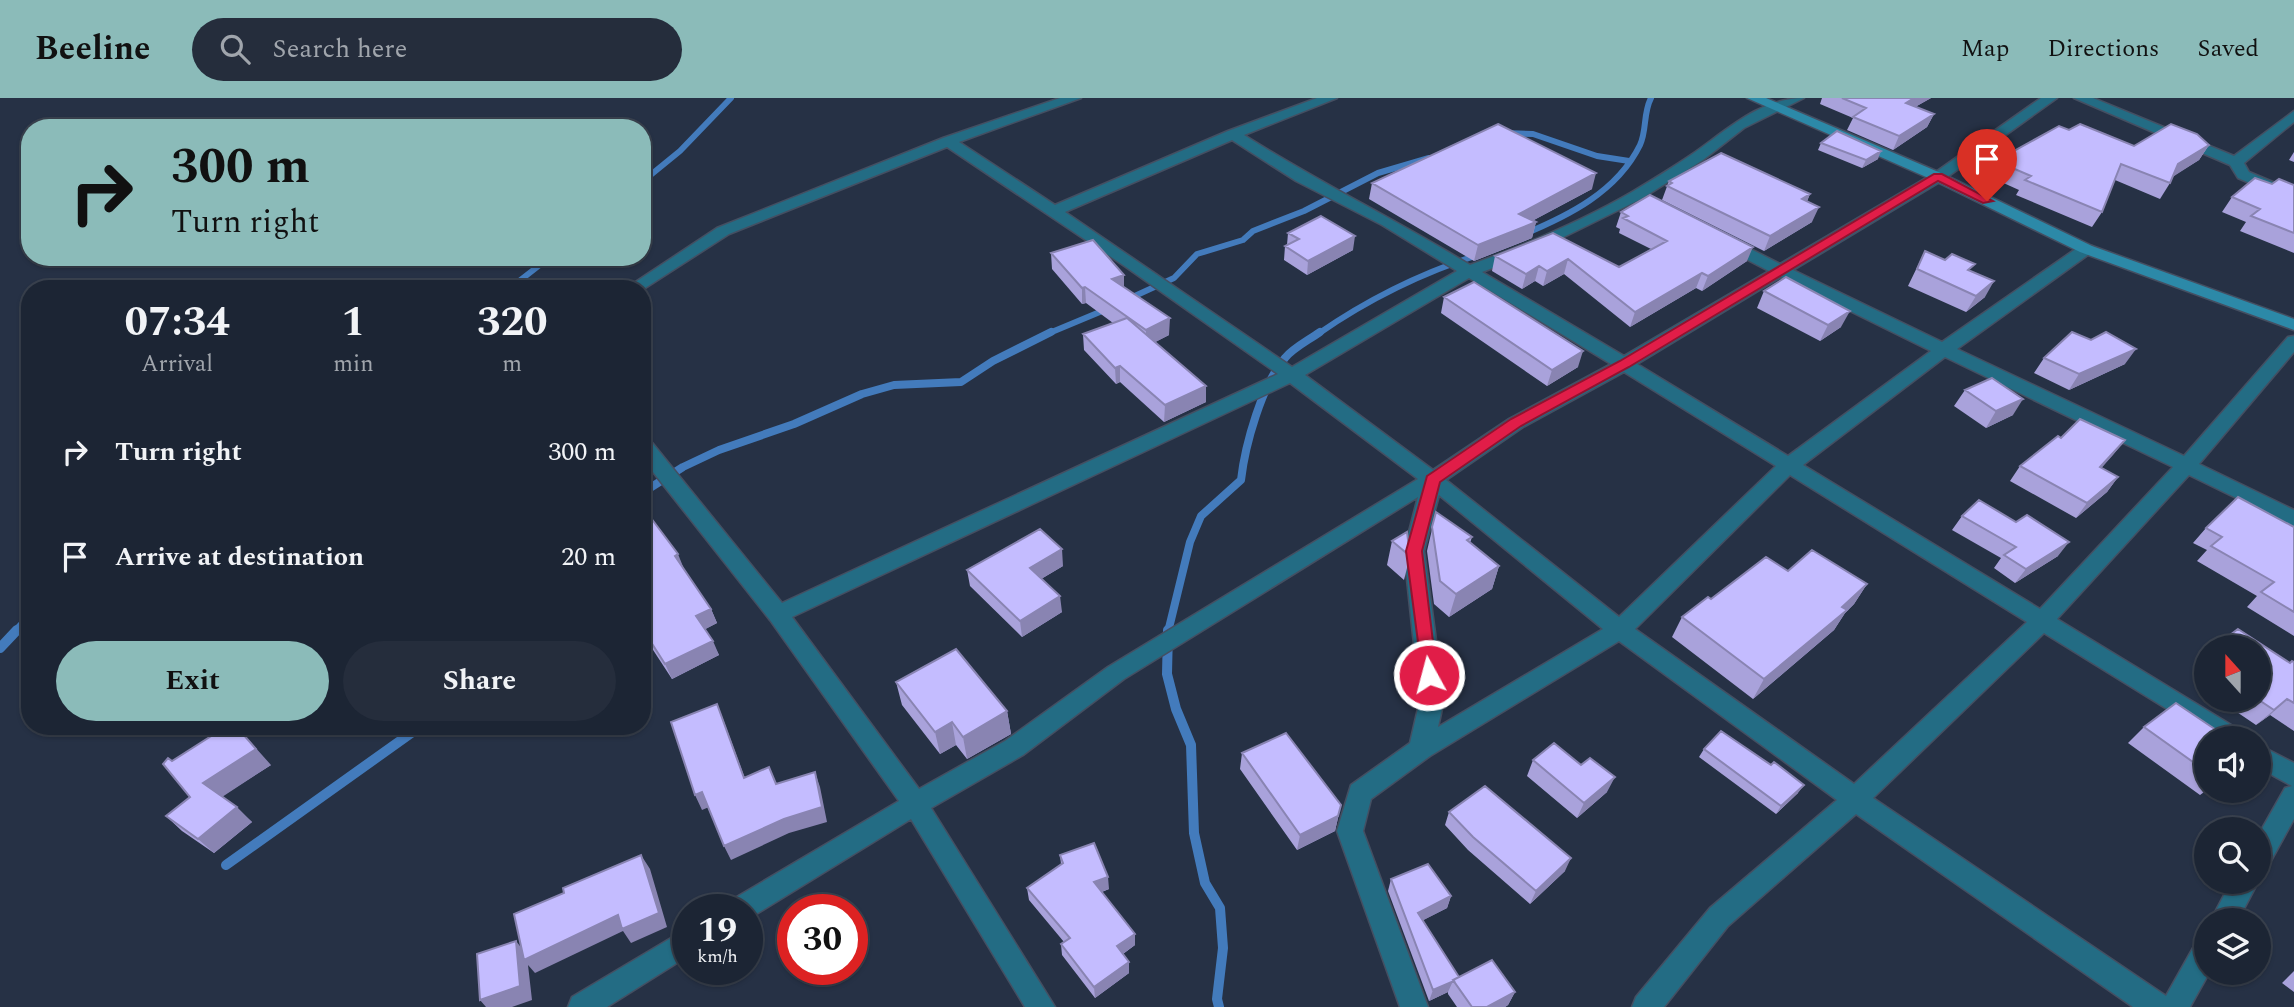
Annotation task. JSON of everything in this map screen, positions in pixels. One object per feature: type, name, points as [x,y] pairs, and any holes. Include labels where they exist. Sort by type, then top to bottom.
[{"type":"street","points":[[647,280],[723,231],[948,141],[1074,98]]},
{"type":"street","points":[[1054,211],[1233,134],[1330,98]]},
{"type":"street","points":[[1754,98],[1938,177],[2086,249],[2294,325]]},
{"type":"street","points":[[778,614],[1292,375],[1468,271],[1519,253],[1642,199],[1739,125],[1797,98]]},
{"type":"street","points":[[763,896],[1014,748],[1116,673],[1433,479],[1516,423],[1625,364],[1938,177],[2050,98]]},
{"type":"street","points":[[2081,98],[2236,162],[2244,175],[2294,197]]},
{"type":"street","points":[[2236,162],[2294,116]]},
{"type":"street","points":[[1233,134],[1301,177],[1388,222],[1625,364],[2213,726]]},
{"type":"street","points":[[948,141],[1292,375],[1433,479],[1620,630],[1854,800],[2157,1007]]},
{"type":"street","points":[[1709,234],[1942,351],[2187,465],[2294,519]]},
{"type":"street","points":[[1414,1007],[1350,831],[1360,793],[1421,748],[1620,630],[1788,465],[2086,249]]},
{"type":"street","points":[[1646,1007],[1719,917],[1854,800],[2041,622],[2187,465],[2294,341]]},
{"type":"street","points":[[651,455],[778,614],[915,804],[1041,1007]]},
{"type":"street","points":[[1421,748],[1432,700],[1414,551],[1433,479]]},
{"type":"street","points":[[2271,762],[2294,776]]},
{"type":"street","points":[[2271,837],[2294,796]]},
{"type":"street","points":[[582,1007],[672,951]]},
{"type":"street","points":[[2175,1007],[2194,973]]},
{"type":"building","points":[[1842,98],[1914,98],[1906,103],[1934,114],[1899,136],[1853,117],[1866,108]]},
{"type":"building","points":[[1498,124],[1596,173],[1519,214],[1536,222],[1478,245],[1372,183]]},
{"type":"building","points":[[2080,124],[2134,146],[2171,124],[2197,134],[2209,145],[2178,164],[2170,183],[2121,164],[2102,212],[2025,180],[2031,176],[1996,161],[2059,126],[2069,130]]},
{"type":"building","points":[[1837,131],[1881,151],[1866,160],[1821,143]]},
{"type":"building","points":[[1721,153],[1810,194],[1802,199],[1819,207],[1770,236],[1667,186],[1672,183],[1669,181]]},
{"type":"building","points":[[2255,178],[2272,184],[2279,179],[2294,185],[2294,233],[2251,216],[2260,209],[2232,197]]},
{"type":"building","points":[[1650,195],[1753,247],[1708,276],[1702,273],[1635,312],[1568,259],[1547,271],[1539,266],[1526,274],[1495,256],[1553,233],[1619,267],[1667,241],[1623,218],[1628,216],[1621,212]]},
{"type":"building","points":[[1321,216],[1355,236],[1308,261],[1285,246],[1299,239],[1288,233]]},
{"type":"building","points":[[1093,240],[1124,275],[1112,279],[1170,318],[1146,330],[1085,287],[1082,288],[1051,253]]},
{"type":"building","points":[[1925,251],[1945,260],[1952,254],[1975,264],[1968,270],[1994,281],[1976,296],[1917,269]]},
{"type":"building","points":[[1786,277],[1850,311],[1828,325],[1764,291]]},
{"type":"building","points":[[1474,282],[1583,351],[1552,370],[1444,297]]},
{"type":"building","points":[[1127,318],[1206,386],[1165,405],[1120,366],[1115,368],[1083,334]]},
{"type":"building","points":[[2072,332],[2091,340],[2106,332],[2136,349],[2079,374],[2044,358]]},
{"type":"building","points":[[1992,378],[2023,399],[1996,411],[1965,390]]},
{"type":"building","points":[[2080,419],[2125,440],[2100,467],[2118,477],[2087,503],[2020,466],[2058,436],[2061,438]]},
{"type":"building","points":[[2238,497],[2294,527],[2294,612],[2261,592],[2274,582],[2211,546],[2222,537],[2206,528]]},
{"type":"building","points":[[1979,500],[2016,522],[2027,515],[2069,542],[2026,569],[2004,555],[2016,547],[1962,516]]},
{"type":"building","points":[[1436,512],[1472,537],[1467,540],[1499,566],[1456,594],[1440,581],[1432,527]]},
{"type":"building","points":[[651,518],[678,554],[675,556],[711,609],[696,616],[713,641],[665,664],[651,642]]},
{"type":"building","points":[[1040,529],[1062,549],[1030,568],[1060,596],[1020,621],[967,570]]},
{"type":"building","points":[[1407,532],[1410,556],[1392,541]]},
{"type":"building","points":[[1812,550],[1867,584],[1842,607],[1847,610],[1764,679],[1682,617],[1708,597],[1711,599],[1766,557],[1788,571]]},
{"type":"building","points":[[2238,629],[2247,635],[2230,635]]},
{"type":"building","points":[[956,649],[1007,711],[963,737],[952,722],[935,732],[896,682]]},
{"type":"building","points":[[2272,651],[2290,663],[2294,662],[2294,703],[2287,699],[2274,710]]},
{"type":"building","points":[[2176,703],[2210,726],[2194,726],[2194,763],[2144,727]]},
{"type":"building","points":[[717,704],[744,778],[769,767],[776,784],[815,772],[822,807],[784,819],[724,846],[702,792],[695,795],[671,722]]},
{"type":"building","points":[[1721,731],[1771,765],[1774,762],[1804,785],[1781,806],[1704,749]]},
{"type":"building","points":[[1286,733],[1341,805],[1338,816],[1300,835],[1242,753]]},
{"type":"building","points":[[213,735],[244,735],[256,749],[203,783],[237,807],[198,839],[166,816],[190,797],[163,764],[168,758],[172,761]]},
{"type":"building","points":[[1554,743],[1581,765],[1590,758],[1615,777],[1584,803],[1533,760]]},
{"type":"building","points":[[1485,786],[1571,858],[1536,891],[1473,837],[1449,812]]},
{"type":"building","points":[[1094,843],[1108,877],[1094,882],[1135,934],[1117,946],[1129,962],[1094,987],[1061,944],[1070,938],[1027,888],[1063,863],[1060,855]]},
{"type":"building","points":[[641,855],[659,913],[622,929],[618,915],[524,960],[514,914],[564,893],[563,888]]},
{"type":"building","points":[[1428,864],[1451,896],[1418,913],[1459,977],[1433,990],[1391,879]]},
{"type":"building","points":[[516,941],[520,986],[480,1000],[477,954]]},
{"type":"building","points":[[1492,960],[1515,992],[1487,1007],[1472,1007],[1453,980]]},
{"type":"waterway","points":[[651,175],[680,151],[731,98]]},
{"type":"waterway","points":[[1522,235],[1573,211],[1605,189],[1618,176],[1640,145],[1651,98]]},
{"type":"waterway","points":[[1505,133],[1533,134],[1597,156],[1629,161]]},
{"type":"waterway","points":[[1126,300],[1174,278],[1197,254],[1243,240],[1253,231],[1304,211],[1378,173],[1429,158]]},
{"type":"waterway","points":[[1318,334],[1396,288],[1481,254]]},
{"type":"waterway","points":[[521,280],[538,266]]},
{"type":"waterway","points":[[1047,334],[1107,309]]},
{"type":"waterway","points":[[1047,334],[1051,332]]},
{"type":"waterway","points":[[1168,632],[1190,542],[1201,516],[1241,480],[1256,416],[1277,369],[1292,351],[1320,332]]},
{"type":"waterway","points":[[651,487],[683,467],[719,450],[794,424],[862,394],[894,385],[961,382],[993,361],[1047,334]]},
{"type":"waterway","points":[[15,632],[21,626]]},
{"type":"waterway","points":[[0,648],[17,630]]},
{"type":"waterway","points":[[1168,630],[1167,674],[1176,709],[1191,745],[1194,833],[1205,883],[1220,908],[1223,948],[1217,999],[1219,1007]]},
{"type":"waterway","points":[[226,865],[408,735]]},
{"type":"route","points":[[1429,675],[1414,551],[1433,479],[1516,423],[1625,364],[1938,177],[1987,201]]}]
